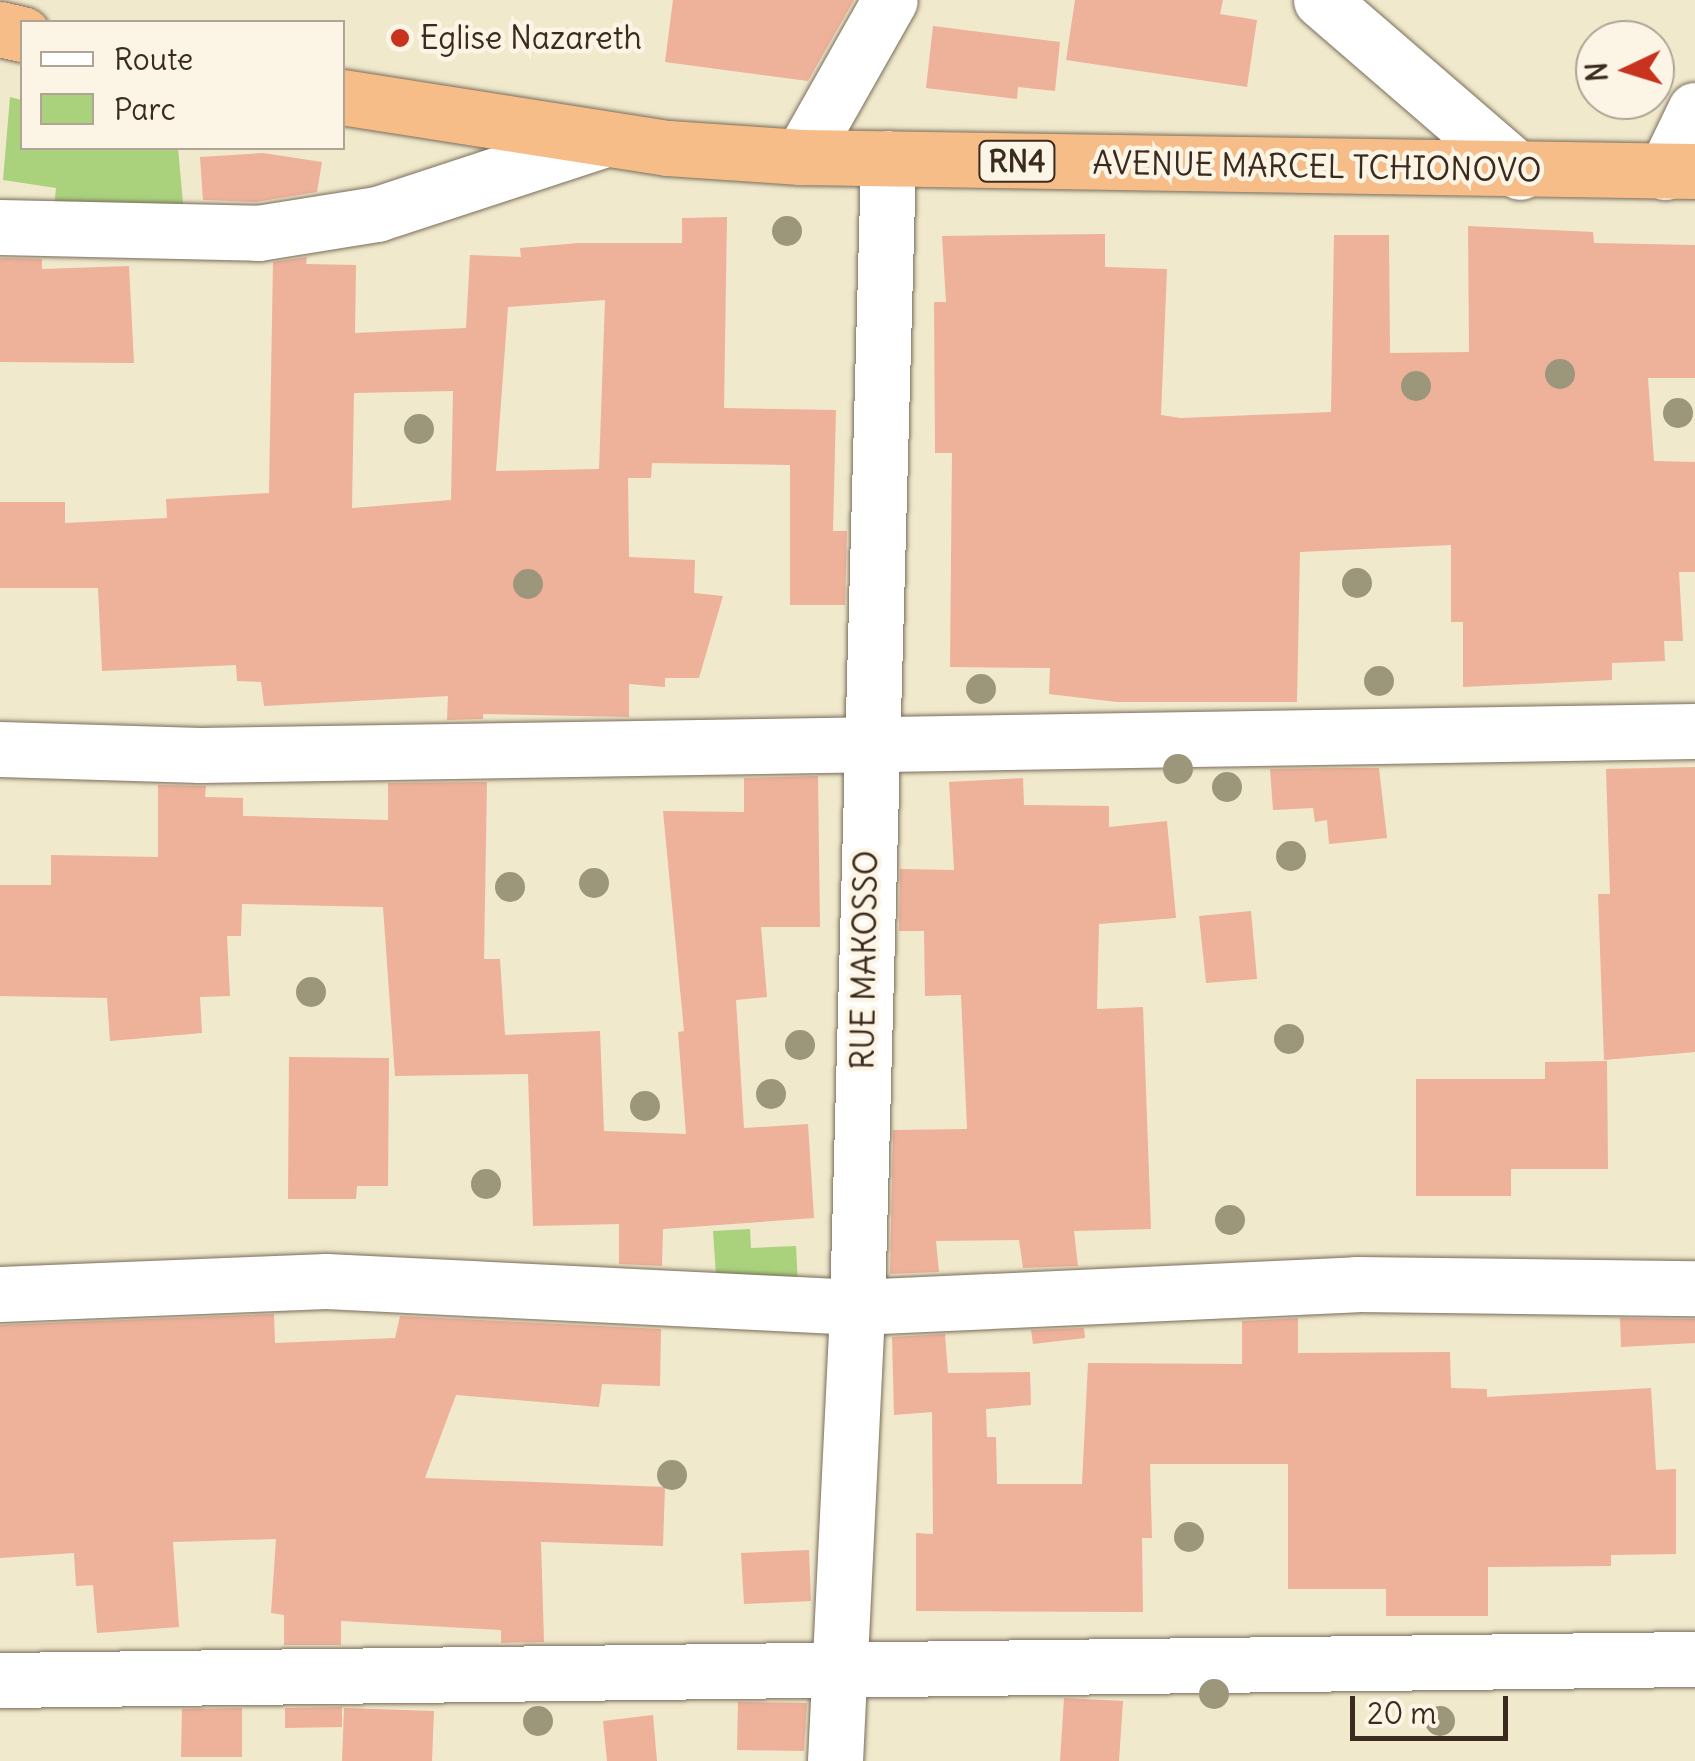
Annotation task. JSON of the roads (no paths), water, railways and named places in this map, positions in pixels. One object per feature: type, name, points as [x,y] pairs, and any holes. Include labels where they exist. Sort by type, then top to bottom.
[{"type":"highway","name":"AVENUE MARCEL TCHIONOVO","points":[[345,98],[605,139],[800,157],[1520,172],[1680,171]]},
{"type":"street","points":[[800,157],[890,0]]},
{"type":"street","points":[[1321,0],[1520,172]]},
{"type":"street","points":[[1680,171],[1695,110]]},
{"type":"street","points":[[0,227],[258,233],[376,214],[605,139]]},
{"type":"street","name":"RUE MAKOSSO","points":[[835,1761],[857,1307],[888,158]]},
{"type":"street","points":[[0,749],[200,755],[1695,731]]},
{"type":"street","points":[[0,1294],[326,1280],[857,1307],[1356,1284],[1695,1288]]},
{"type":"street","points":[[0,1680],[1695,1659]]},
{"type":"place","name":"Eglise Nazareth","points":[[400,38]]}]
